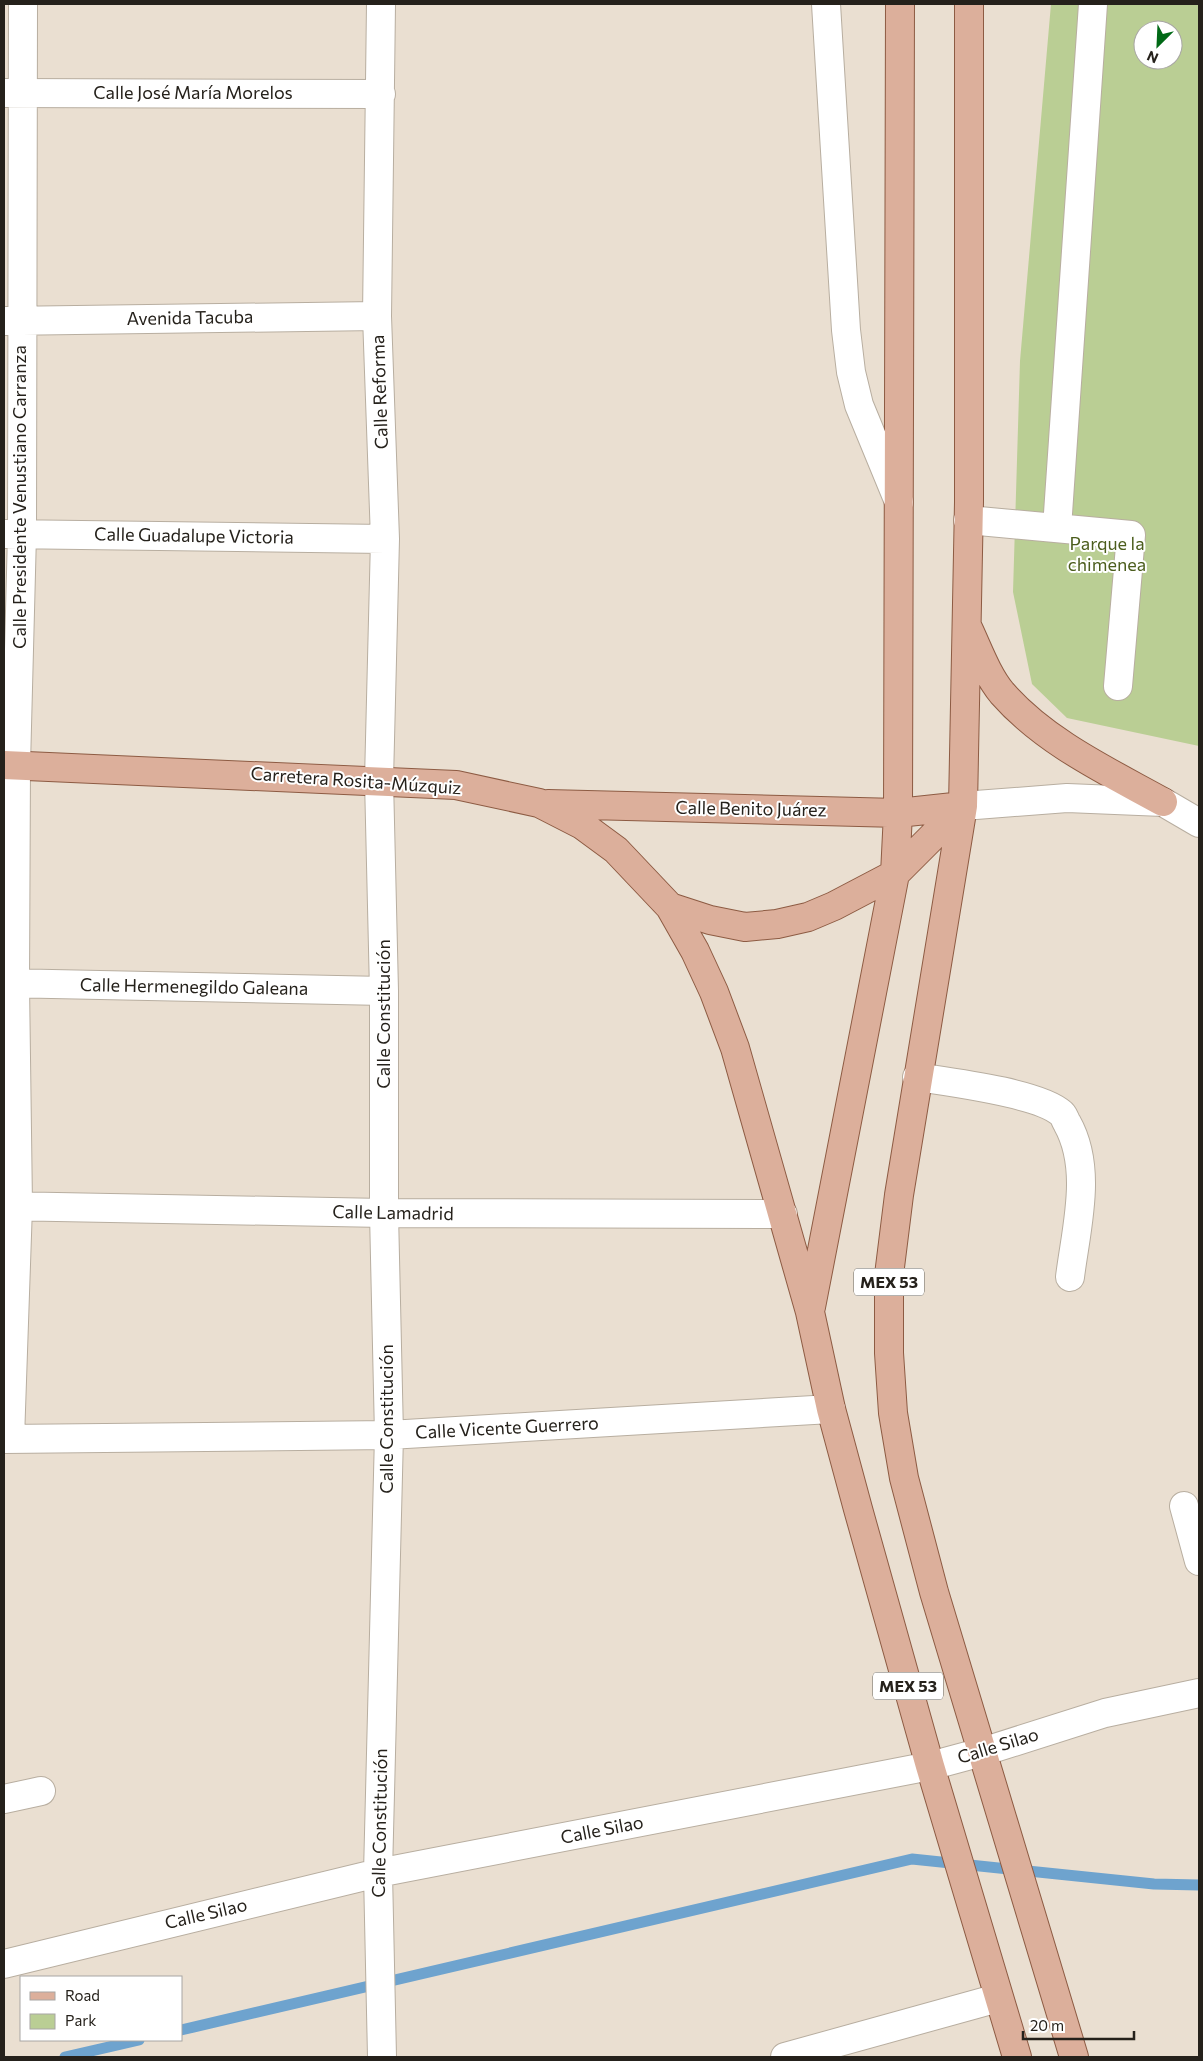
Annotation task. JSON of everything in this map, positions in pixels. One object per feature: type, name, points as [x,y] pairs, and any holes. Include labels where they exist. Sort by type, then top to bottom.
[{"type":"main road","points":[[898,813],[900,4]]},
{"type":"main road","points":[[670,907],[710,920],[745,927],[777,924],[808,917],[834,906],[895,874],[963,806],[968,520],[969,4]]},
{"type":"main road","points":[[965,622],[1001,691],[1022,713],[1070,749],[1163,802]]},
{"type":"main road","name":"Carretera Rosita-Múzquiz","points":[[10,765],[379,780],[456,785],[539,804],[582,825],[616,850],[670,907]]},
{"type":"main road","name":"Calle Benito Juárez","points":[[539,804],[898,813],[963,806]]},
{"type":"main road","name":"MEX 53","points":[[963,806],[917,1077],[889,1275],[889,1353],[893,1413],[904,1478],[934,1592],[1074,2057]]},
{"type":"main road","name":"MEX 53","points":[[898,813],[895,874],[810,1312],[831,1409],[930,1766],[1016,2057]]},
{"type":"main road","points":[[670,907],[695,951],[714,992],[735,1048],[810,1312]]},
{"type":"street","name":"Calle Presidente Venustiano Carranza","points":[[7,1439],[11,1206],[9,983],[14,93],[23,4]]},
{"type":"street","name":"Calle Reforma","points":[[379,780],[385,539],[377,316],[381,4]]},
{"type":"street","points":[[826,4],[846,330],[851,372],[859,405],[899,502]]},
{"type":"street","points":[[1057,528],[1093,4]]},
{"type":"street","name":"Calle José María Morelos","points":[[14,93],[381,94]]},
{"type":"street","name":"Avenida Tacuba","points":[[13,321],[377,316]]},
{"type":"street","points":[[968,520],[1132,535],[1118,686]]},
{"type":"street","name":"Calle Guadalupe Victoria","points":[[13,534],[385,539]]},
{"type":"street","name":"Calle Constitución","points":[[379,780],[384,991],[384,1213],[389,1435],[378,1873],[382,2046]]},
{"type":"street","points":[[963,806],[1067,798],[1163,802],[1199,823]]},
{"type":"street","name":"Calle Hermenegildo Galeana","points":[[9,983],[384,991]]},
{"type":"street","points":[[917,1077],[962,1083],[1032,1099],[1061,1113],[1073,1133],[1079,1153],[1081,1182],[1070,1277]]},
{"type":"street","name":"Calle Lamadrid","points":[[11,1206],[384,1213],[783,1214]]},
{"type":"street","name":"Calle Vicente Guerrero","points":[[7,1439],[389,1435],[831,1409]]},
{"type":"street","points":[[1184,1506],[1199,1561]]},
{"type":"street","name":"Calle Silao","points":[[4,1964],[378,1873],[930,1766],[982,1752],[1105,1713],[1199,1693]]},
{"type":"street","points":[[4,1799],[40,1791]]},
{"type":"street","points":[[785,2057],[998,1998]]},
{"type":"green space","name":"Parque la chimenea","points":[[1051,4],[1199,4],[1199,746],[1067,718],[1032,684],[1013,592],[1020,361]]},
{"type":"waterway","points":[[182,2030],[912,1859],[1154,1884],[1199,1885]]},
{"type":"waterway","points":[[65,2057],[135,2041]]}]
